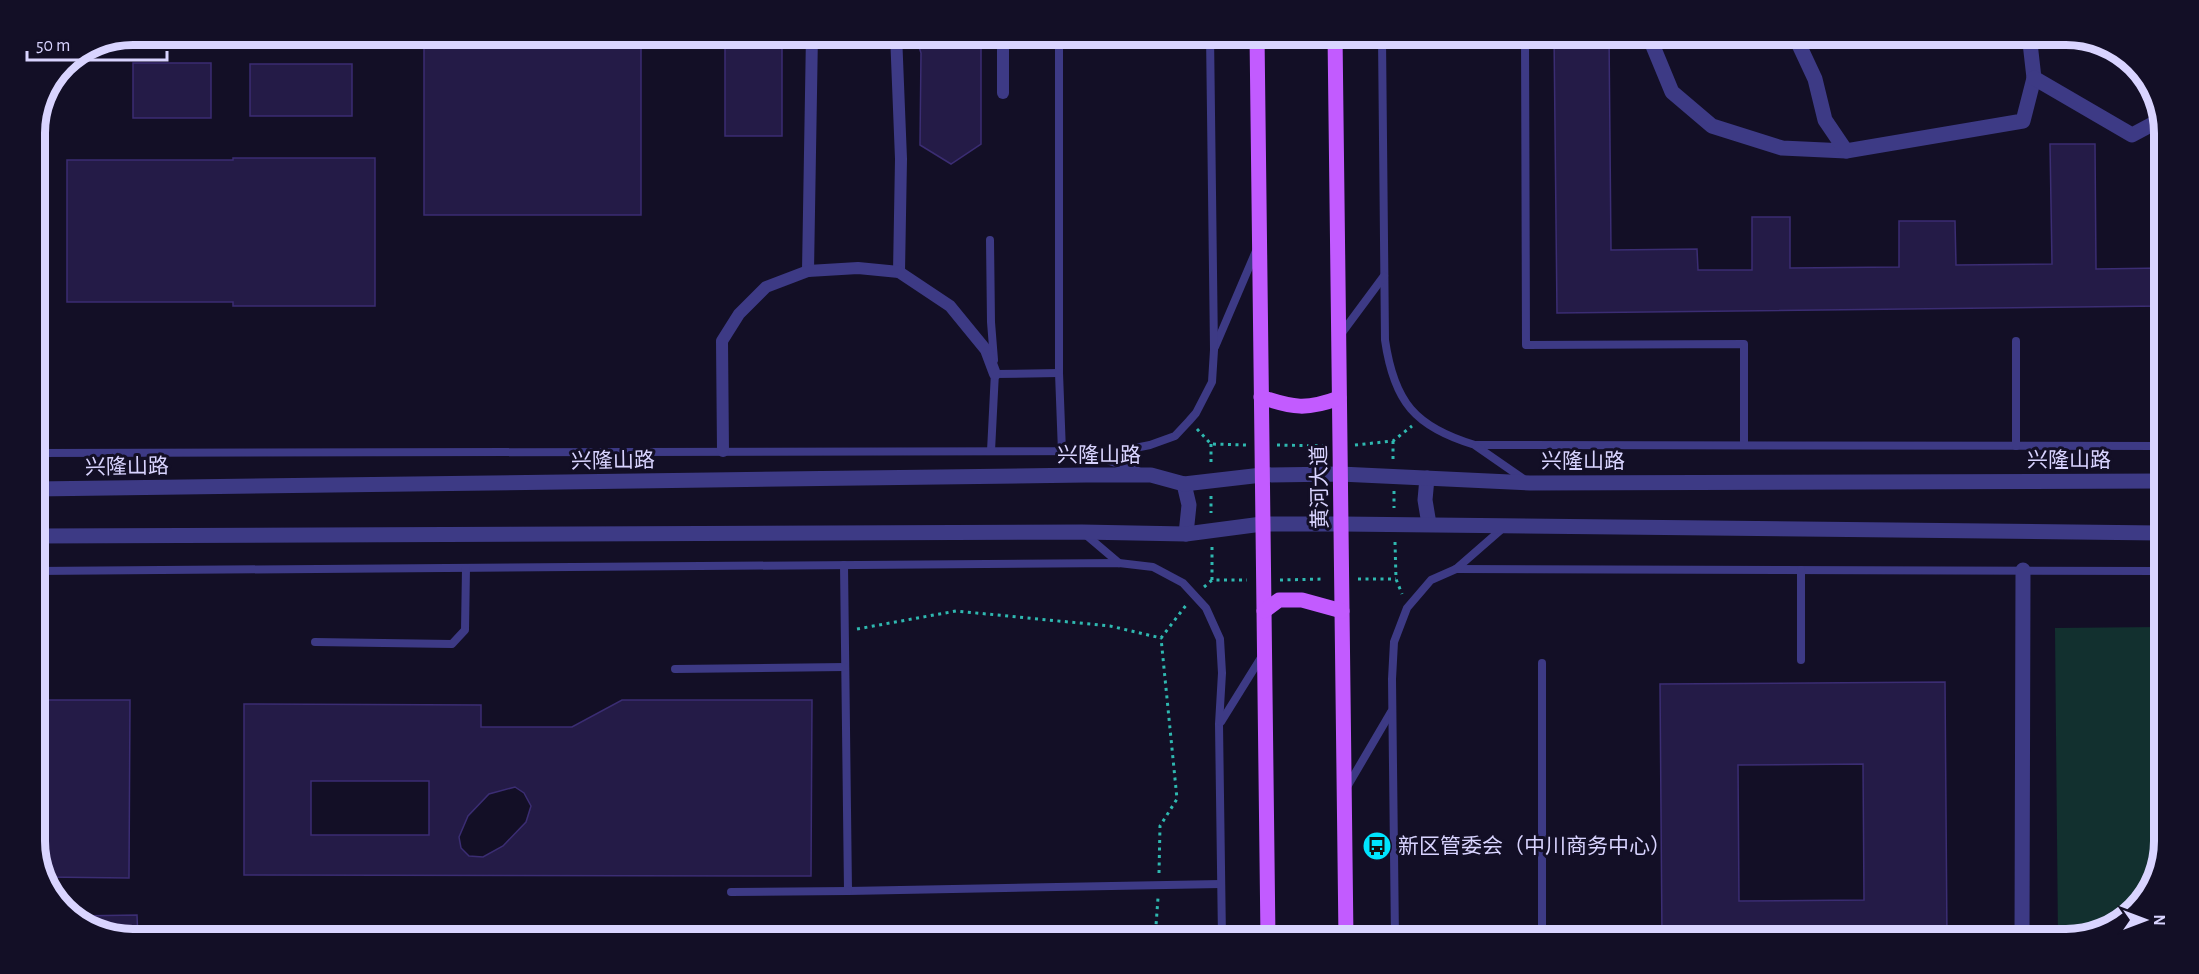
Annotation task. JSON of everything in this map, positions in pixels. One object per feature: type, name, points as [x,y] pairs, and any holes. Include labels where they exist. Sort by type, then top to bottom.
[{"type":"main road","points":[[1257,45],[1268,929]]},
{"type":"main road","name":"黄河大道","points":[[1335,45],[1346,929]]},
{"type":"main road","points":[[1261,397],[1287,406],[1318,406],[1339,398]]},
{"type":"main road","points":[[1264,611],[1279,600],[1302,600],[1342,611]]},
{"type":"street","points":[[808,271],[812,45]]},
{"type":"street","points":[[896,45],[901,159],[898,272]]},
{"type":"street","points":[[1003,45],[1003,93]]},
{"type":"street","points":[[1653,45],[1672,92],[1712,126],[1782,148],[1846,151],[2023,121],[2034,78],[2030,45]]},
{"type":"street","points":[[1799,45],[1815,79],[1825,120],[1846,151]]},
{"type":"street","points":[[2034,78],[2132,135],[2153,124]]},
{"type":"street","points":[[723,451],[722,341],[739,314],[766,287],[808,271],[858,268],[898,272],[950,306],[986,350],[995,374]]},
{"type":"street","name":"兴隆山路","points":[[45,489],[1151,475],[1184,484],[1262,475],[1340,474],[1530,483],[2154,482]]},
{"type":"street","points":[[1427,478],[1425,500],[1429,524]]},
{"type":"street","points":[[1184,484],[1189,505],[1186,534]]},
{"type":"street","points":[[45,536],[1082,532],[1186,534],[1262,524],[2154,533]]},
{"type":"street","points":[[2022,929],[2023,570]]},
{"type":"lane","points":[[1059,45],[1059,373],[1062,452]]},
{"type":"lane","points":[[45,453],[1083,452],[1120,451],[1150,445],[1175,436],[1197,413],[1212,382],[1214,350],[1210,45]]},
{"type":"lane","points":[[1382,45],[1385,340],[1389,370],[1401,397],[1421,420],[1446,436],[1474,445],[1530,483]]},
{"type":"lane","points":[[1525,45],[1526,345],[1744,344],[1744,445]]},
{"type":"lane","points":[[990,240],[991,322],[995,374],[992,451]]},
{"type":"lane","points":[[1214,350],[1259,244]]},
{"type":"lane","points":[[1338,337],[1385,275]]},
{"type":"lane","points":[[2016,341],[2016,446]]},
{"type":"lane","points":[[995,374],[1059,373]]},
{"type":"lane","points":[[1474,445],[2154,446]]},
{"type":"lane","points":[[1083,452],[1151,475]]},
{"type":"lane","points":[[1395,929],[1392,710],[1394,642],[1407,608],[1431,580],[1456,569],[1506,525]]},
{"type":"lane","points":[[1082,532],[1119,563]]},
{"type":"lane","points":[[45,571],[1119,563],[1153,567],[1183,583],[1206,608],[1220,639],[1222,929]]},
{"type":"lane","points":[[844,565],[848,891]]},
{"type":"lane","points":[[315,642],[453,645],[465,630],[466,568]]},
{"type":"lane","points":[[1456,569],[2154,571]]},
{"type":"lane","points":[[1801,570],[1801,660]]},
{"type":"lane","points":[[1220,724],[1264,652]]},
{"type":"lane","points":[[1542,663],[1542,929]]},
{"type":"lane","points":[[675,669],[845,667]]},
{"type":"lane","points":[[1344,790],[1392,710]]},
{"type":"lane","points":[[731,892],[1221,884]]},
{"type":"path","points":[[1189,421],[1211,444],[1340,447],[1393,441],[1421,420]]},
{"type":"path","points":[[1156,929],[1160,826],[1177,799],[1161,638],[1194,595]]},
{"type":"path","points":[[844,631],[956,611],[1110,626],[1161,638]]},
{"type":"green space","points":[[2154,627],[2154,841],[2147,874],[2139,890],[2115,890],[2115,914],[2083,927],[2058,929],[2055,628]]},
{"type":"building","points":[[424,45],[641,45],[641,215],[424,215]]},
{"type":"building","points":[[725,45],[782,45],[782,136],[725,136]]},
{"type":"building","points":[[918,45],[981,45],[981,144],[951,164],[920,145],[921,53]]},
{"type":"building","points":[[1554,45],[1609,45],[1611,250],[1697,249],[1698,270],[1752,270],[1752,217],[1790,217],[1790,268],[1899,267],[1899,221],[1955,221],[1956,265],[2052,264],[2050,144],[2095,144],[2096,269],[2154,268],[2154,306],[1557,313]]},
{"type":"building","points":[[133,63],[211,63],[211,118],[133,118]]},
{"type":"building","points":[[250,64],[352,64],[352,116],[250,116]]},
{"type":"building","points":[[233,158],[375,158],[375,306],[233,306],[233,302],[67,302],[67,160],[233,160]]},
{"type":"building","points":[[1945,682],[1947,929],[1662,929],[1660,684]],"holes":[[[1863,764],[1864,900],[1739,901],[1738,765]]]},
{"type":"building","points":[[45,700],[130,700],[129,878],[53,877],[45,846]]},
{"type":"building","points":[[622,700],[812,700],[811,876],[244,875],[244,704],[481,705],[481,727],[572,727]],"holes":[[[311,781],[429,781],[429,835],[311,835]],[[515,787],[524,793],[531,806],[526,822],[503,846],[483,857],[469,856],[461,848],[459,837],[468,816],[489,794]]]},
{"type":"building","points":[[137,915],[138,929],[116,927],[87,916]]},
{"type":"place","name":"新区管委会（中川商务中心）","points":[[1377,846]]}]
